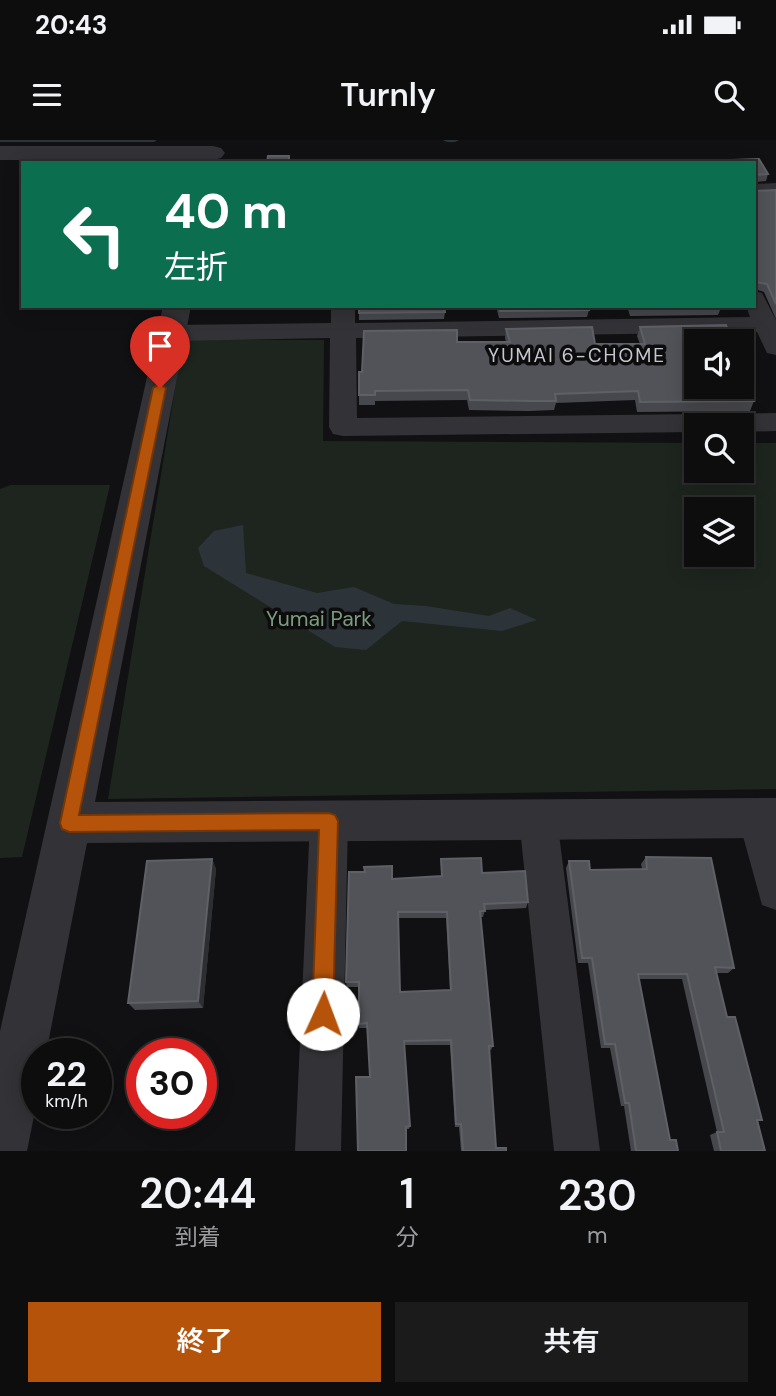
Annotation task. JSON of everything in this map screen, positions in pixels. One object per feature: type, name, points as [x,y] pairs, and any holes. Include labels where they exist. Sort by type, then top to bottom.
[{"type":"street","points":[[0,153],[213,152]]},
{"type":"street","points":[[756,190],[776,190]]},
{"type":"street","points":[[756,302],[776,347]]},
{"type":"street","points":[[0,1151],[174,320],[619,316],[766,324]]},
{"type":"street","points":[[343,318],[343,427],[776,422]]},
{"type":"street","points":[[69,823],[766,818],[776,891]]},
{"type":"street","points":[[538,820],[577,1151]]},
{"type":"street","points":[[318,1151],[329,821]]},
{"type":"green space","name":"Yumai Park","points":[[183,340],[324,340],[323,441],[684,443],[684,483],[754,483],[754,443],[776,443],[776,789],[108,799]]},
{"type":"green space","points":[[11,485],[110,485],[22,857],[0,858],[0,489]]},
{"type":"shaded area","points":[[243,525],[246,573],[317,593],[354,587],[394,604],[489,616],[510,608],[537,620],[502,631],[402,621],[366,650],[335,647],[204,566],[198,548],[214,531]]},
{"type":"building","points":[[268,156],[289,156],[289,161],[267,161]]},
{"type":"building","points":[[759,159],[768,174],[756,175],[756,161],[702,161]]},
{"type":"building","points":[[776,190],[776,304],[767,284],[756,282],[756,191]]},
{"type":"building","points":[[359,308],[444,308],[445,312],[359,313]]},
{"type":"building","points":[[499,308],[589,310],[500,311]]},
{"type":"building","points":[[632,308],[721,308],[632,309]]},
{"type":"building","points":[[726,325],[728,329],[684,329],[684,399],[754,401],[640,402],[638,391],[555,394],[556,401],[470,400],[468,390],[375,391],[375,395],[359,395],[364,331],[457,330],[457,342],[510,342],[506,329],[592,327],[595,344],[645,344],[640,327]]},
{"type":"building","points":[[646,857],[711,858],[734,968],[715,967],[727,1017],[735,1017],[762,1120],[757,1120],[765,1151],[721,1151],[717,1132],[724,1132],[687,974],[638,974],[670,1140],[676,1140],[678,1151],[636,1151],[629,1103],[625,1103],[615,1044],[605,1044],[592,958],[582,958],[569,861],[589,861],[590,870],[647,869]]},
{"type":"building","points":[[481,858],[482,873],[525,871],[528,902],[484,904],[485,911],[480,911],[493,1046],[489,1046],[496,1148],[506,1148],[506,1151],[463,1151],[461,1124],[456,1124],[451,1040],[404,1041],[410,1126],[406,1127],[406,1151],[358,1151],[356,1077],[370,1077],[367,1023],[359,1024],[359,982],[346,982],[349,872],[365,872],[364,867],[392,866],[392,879],[442,876],[441,859]],"holes":[[[398,912],[447,912],[451,990],[400,992]]]},
{"type":"building","points":[[212,859],[198,1001],[128,1003],[147,861]]},
{"type":"waterway","points":[[0,140],[154,140]]},
{"type":"waterway","points":[[446,140],[456,140]]},
{"type":"district","name":"YUMAI 6-CHOME","points":[[577,355]]},
{"type":"route","points":[[160,388],[69,823],[329,821],[323,1014]]}]
